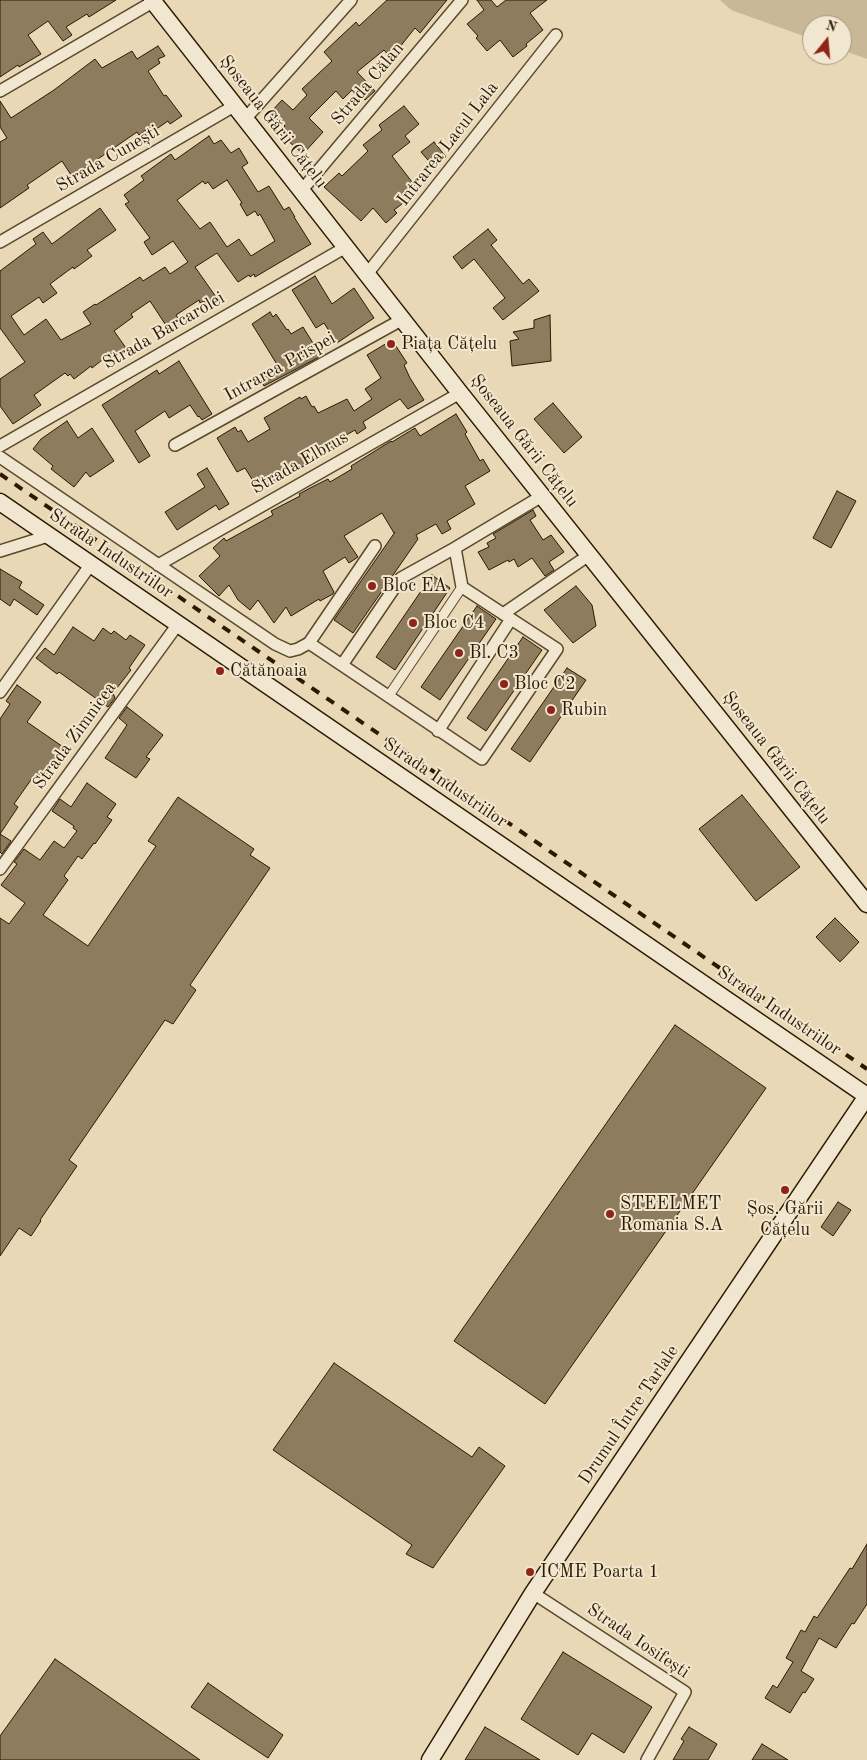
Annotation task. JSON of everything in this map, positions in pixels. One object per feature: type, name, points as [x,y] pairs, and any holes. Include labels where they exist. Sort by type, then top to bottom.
[{"type":"main road","name":"Șoseaua Gării Cățelu","points":[[154,0],[244,119],[867,904]]},
{"type":"main road","name":"Strada Industriilor","points":[[0,502],[867,1096]]},
{"type":"main road","name":"Drumul Între Tarlale","points":[[430,1760],[533,1593],[867,1096]]},
{"type":"street","points":[[0,91],[154,0]]},
{"type":"street","points":[[244,119],[351,0]]},
{"type":"street","name":"Strada Călan","points":[[302,190],[462,0]]},
{"type":"street","name":"Intrarea Lacul Lala","points":[[367,274],[556,35]]},
{"type":"street","name":"Strada Cunești","points":[[0,242],[234,106]]},
{"type":"street","name":"Strada Barcarolei","points":[[0,446],[346,247]]},
{"type":"street","name":"Intrarea Prispei","points":[[175,445],[403,319]]},
{"type":"street","name":"Strada Elbrus","points":[[158,565],[460,392]]},
{"type":"street","points":[[0,457],[254,632],[290,651],[309,643],[375,546]]},
{"type":"street","points":[[342,665],[401,578],[456,548],[542,496]]},
{"type":"street","points":[[0,552],[48,536]]},
{"type":"street","points":[[388,697],[462,587],[456,548]]},
{"type":"street","points":[[438,731],[507,617],[589,556]]},
{"type":"street","points":[[0,692],[91,564]]},
{"type":"street","points":[[309,643],[482,759],[557,649],[462,587]]},
{"type":"street","name":"Strada Zimnicea","points":[[0,869],[178,624]]},
{"type":"street","name":"Strada Iosifești","points":[[533,1593],[685,1692],[647,1760]]},
{"type":"shaded area","points":[[720,0],[867,0],[867,59],[852,54],[852,15],[802,15],[802,35],[731,10]]},
{"type":"building","points":[[0,0],[116,0],[89,17],[87,14],[66,27],[72,35],[63,41],[48,21],[28,35],[41,54],[19,67],[18,65],[0,77]]},
{"type":"building","points":[[387,0],[447,0],[420,33],[415,28],[391,58],[384,50],[357,72],[375,91],[365,100],[359,93],[357,96],[352,90],[343,99],[336,91],[309,118],[323,132],[303,154],[279,133],[285,126],[270,113],[282,100],[293,110],[307,95],[302,89],[332,61],[324,52],[356,22],[359,26]]},
{"type":"building","points":[[477,0],[491,0],[497,7],[506,0],[547,0],[530,13],[543,30],[513,57],[500,40],[487,51],[476,38],[478,36],[467,24],[484,10]]},
{"type":"building","points":[[158,46],[165,56],[158,59],[160,63],[148,71],[164,96],[166,95],[182,116],[170,124],[168,121],[155,130],[152,126],[139,135],[137,132],[73,178],[62,161],[27,185],[29,188],[0,208],[0,142],[7,138],[0,127],[0,101],[11,118],[54,90],[95,59],[102,68],[132,51],[137,59]]},
{"type":"building","points":[[404,106],[419,124],[405,136],[410,142],[392,156],[419,191],[394,210],[397,213],[386,223],[373,208],[361,221],[324,187],[339,173],[342,176],[368,151],[363,145],[382,130],[379,125]]},
{"type":"building","points":[[209,136],[214,144],[221,140],[231,153],[239,148],[248,163],[242,167],[258,192],[269,186],[284,210],[289,207],[311,244],[255,277],[254,274],[250,277],[249,275],[238,282],[217,253],[195,267],[216,297],[206,304],[204,301],[200,303],[199,300],[176,315],[180,322],[169,330],[150,301],[131,314],[133,317],[114,331],[126,348],[114,356],[111,353],[74,379],[70,374],[68,376],[65,373],[34,395],[41,405],[13,424],[0,406],[0,379],[25,362],[0,328],[0,271],[36,244],[33,239],[43,232],[52,244],[100,208],[116,230],[87,250],[92,256],[50,284],[57,293],[43,303],[39,297],[11,316],[24,335],[46,319],[61,340],[91,324],[83,312],[95,304],[140,277],[143,281],[165,267],[170,274],[188,262],[173,241],[152,255],[144,242],[150,238],[125,204],[129,202],[124,195],[144,180],[141,176],[171,154],[175,160]],"holes":[[[227,180],[242,203],[240,204],[247,216],[255,211],[258,216],[260,214],[275,241],[251,256],[239,239],[227,247],[210,222],[200,229],[177,200],[203,181],[205,184],[208,182],[213,189]]]},
{"type":"building","points":[[434,142],[446,157],[434,167],[421,152]]},
{"type":"building","points":[[488,229],[497,240],[491,245],[523,284],[529,279],[539,291],[503,320],[493,308],[505,298],[474,259],[462,269],[453,257]]},
{"type":"building","points":[[315,276],[332,304],[354,288],[374,318],[337,343],[324,323],[316,328],[292,290]]},
{"type":"building","points":[[270,312],[273,317],[276,314],[291,334],[303,327],[321,356],[264,386],[259,377],[278,366],[252,324]]},
{"type":"building","points":[[550,315],[551,361],[512,366],[510,341],[519,339],[513,332],[534,328],[534,320]]},
{"type":"building","points":[[392,340],[407,363],[404,365],[424,400],[408,409],[400,399],[363,422],[366,428],[357,434],[355,430],[334,442],[337,447],[262,490],[258,482],[255,484],[245,468],[237,472],[217,438],[235,427],[238,432],[241,430],[248,442],[270,429],[264,418],[300,397],[301,399],[306,396],[318,413],[347,399],[354,411],[372,399],[365,389],[381,378],[367,355]]},
{"type":"building","points":[[179,361],[212,414],[202,420],[190,405],[169,418],[165,411],[135,431],[150,456],[139,463],[102,405],[157,370],[159,374]]},
{"type":"building","points":[[553,403],[582,437],[564,453],[534,419]]},
{"type":"building","points":[[456,414],[467,432],[465,434],[480,461],[483,459],[490,471],[465,486],[475,504],[447,521],[451,529],[442,534],[436,524],[416,535],[418,539],[353,633],[334,620],[395,532],[382,513],[344,536],[358,557],[349,563],[345,557],[323,571],[334,592],[333,594],[320,601],[319,599],[291,616],[286,607],[274,623],[258,600],[250,610],[238,600],[229,585],[219,596],[199,576],[220,556],[213,548],[224,538],[226,541],[273,515],[271,511],[328,479],[330,482],[352,469],[351,466],[415,428],[420,436]]},
{"type":"building","points":[[67,421],[78,438],[92,428],[114,461],[90,477],[86,472],[74,487],[51,469],[53,466],[33,449],[41,439]]},
{"type":"building","points":[[207,468],[229,504],[219,510],[216,505],[177,530],[165,512],[205,487],[197,474]]},
{"type":"building","points":[[837,491],[856,501],[831,548],[813,538]]},
{"type":"building","points":[[533,510],[536,516],[530,520],[543,540],[551,535],[564,552],[549,562],[554,570],[545,576],[532,558],[518,567],[514,559],[509,562],[508,560],[489,570],[478,552],[489,547],[487,543],[496,538],[493,534]]},
{"type":"building","points":[[0,569],[22,582],[19,588],[44,605],[37,615],[14,599],[10,606],[0,599]]},
{"type":"building","name":"Bloc C4","points":[[432,575],[450,588],[395,670],[376,657]]},
{"type":"building","points":[[576,586],[592,605],[596,626],[573,643],[544,610]]},
{"type":"building","name":"Bl. C3","points":[[477,606],[496,619],[440,700],[421,687]]},
{"type":"building","points":[[73,627],[94,641],[103,628],[111,634],[114,631],[126,640],[130,635],[145,645],[129,668],[131,670],[113,693],[115,698],[108,707],[36,658],[45,648],[54,655]]},
{"type":"building","name":"Bloc C2","points":[[523,637],[542,650],[486,731],[467,718]]},
{"type":"building","points":[[567,668],[586,680],[530,762],[511,749]]},
{"type":"building","points":[[17,685],[41,702],[27,722],[69,751],[63,760],[59,757],[44,778],[39,774],[35,779],[33,777],[14,804],[18,807],[0,834],[0,719],[10,704],[6,701]]},
{"type":"building","points":[[127,707],[163,735],[146,757],[150,759],[136,778],[105,758],[127,725],[119,718]]},
{"type":"building","points":[[87,783],[116,804],[107,817],[112,820],[82,859],[78,856],[64,876],[68,880],[43,915],[88,946],[156,846],[148,841],[178,797],[254,849],[250,855],[270,868],[190,985],[196,990],[173,1024],[165,1020],[69,1160],[77,1166],[31,1236],[19,1228],[0,1256],[0,918],[9,924],[25,903],[1,885],[17,864],[14,862],[24,849],[40,860],[54,841],[64,848],[77,831],[73,828],[74,826],[52,811],[60,799],[71,807]]},
{"type":"building","points":[[742,795],[800,867],[756,901],[699,829]]},
{"type":"building","points":[[0,834],[11,841],[2,854],[0,852]]},
{"type":"building","points":[[835,918],[859,942],[840,962],[816,937]]},
{"type":"building","name":"STEELMET Romania S.A","points":[[675,1025],[766,1088],[545,1404],[454,1341]]},
{"type":"building","points":[[838,1202],[851,1210],[833,1236],[821,1227]]},
{"type":"building","points":[[334,1363],[472,1457],[479,1447],[505,1466],[433,1568],[406,1554],[412,1545],[273,1450]]},
{"type":"building","points":[[867,1544],[867,1604],[836,1648],[819,1638],[801,1671],[814,1679],[790,1713],[765,1698],[773,1685],[777,1688],[793,1662],[786,1658],[801,1630],[805,1632],[814,1616],[817,1618],[850,1568],[852,1569]]},
{"type":"building","points":[[563,1652],[652,1707],[624,1753],[592,1733],[578,1755],[521,1719]]},
{"type":"building","points":[[55,1659],[200,1760],[0,1760],[0,1736]]},
{"type":"building","points":[[208,1683],[283,1735],[268,1758],[191,1707]]},
{"type":"building","points":[[485,1727],[540,1760],[465,1760]]},
{"type":"building","points":[[689,1727],[717,1744],[708,1760],[673,1760],[684,1741],[681,1739]]},
{"type":"building","points":[[762,1744],[788,1760],[752,1760]]},
{"type":"railway","points":[[0,474],[867,1069]]},
{"type":"place","name":"Piața Cățelu","points":[[391,344]]},
{"type":"place","name":"Bloc EA","points":[[372,586]]},
{"type":"place","name":"Bloc C4","points":[[413,623]]},
{"type":"place","name":"Bl. C3","points":[[459,653]]},
{"type":"place","name":"Cătănoaia","points":[[220,671]]},
{"type":"place","name":"Bloc C2","points":[[504,684]]},
{"type":"place","name":"Rubin","points":[[551,710]]},
{"type":"place","name":"Șos. Gării Cățelu","points":[[785,1190]]},
{"type":"place","name":"STEELMET Romania S.A","points":[[610,1214]]},
{"type":"place","name":"ICME Poarta 1","points":[[530,1572]]}]
